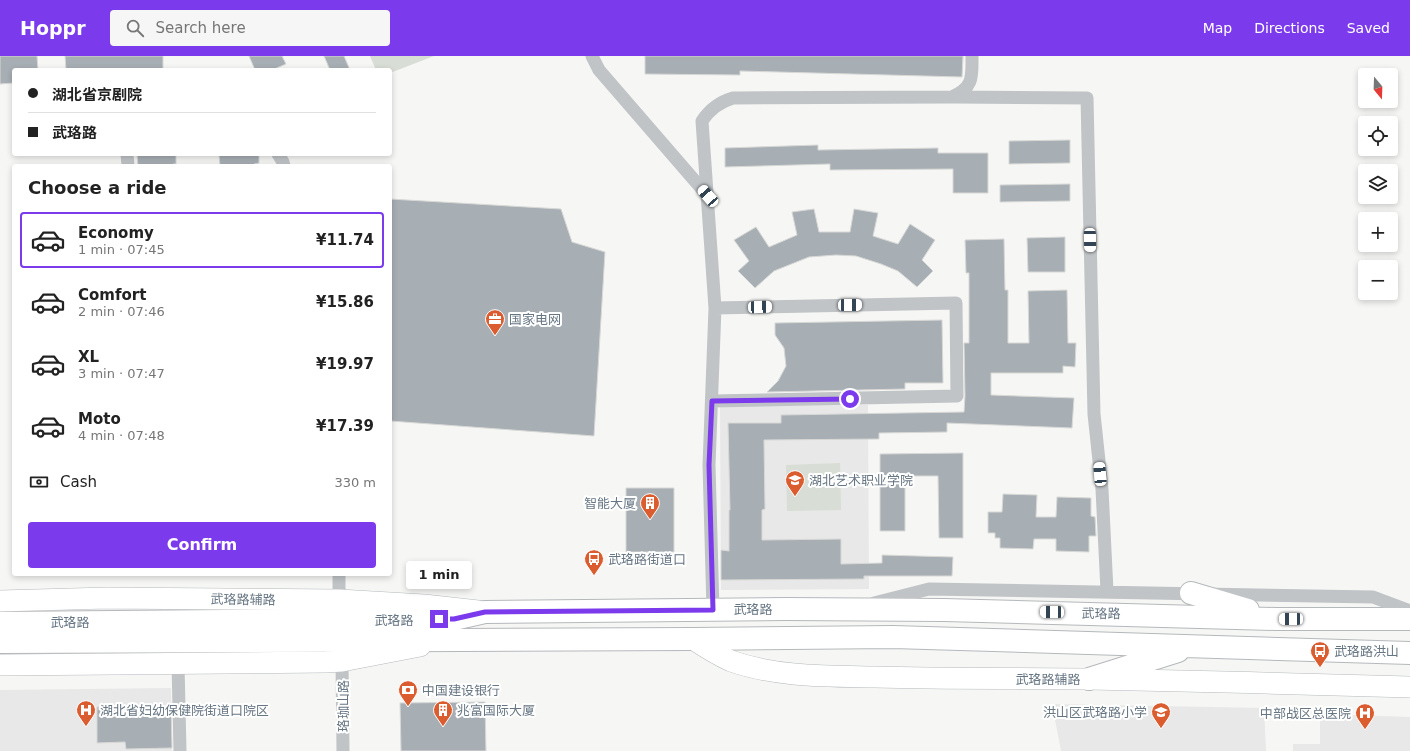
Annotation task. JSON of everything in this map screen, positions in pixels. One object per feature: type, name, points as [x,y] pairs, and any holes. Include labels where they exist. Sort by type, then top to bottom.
[{"type":"highway","points":[[1191,593],[1276,618]]},
{"type":"highway","name":"武珞路","points":[[0,623],[454,619],[485,612],[851,609],[1276,618],[1410,619]]},
{"type":"highway","name":"武珞路","points":[[0,642],[893,637],[1410,653]]},
{"type":"highway","points":[[1090,679],[1193,646]]},
{"type":"main road","name":"武珞路辅路","points":[[0,601],[107,598],[339,600],[424,605],[485,612]]},
{"type":"main road","name":"武珞路辅路","points":[[693,639],[731,661],[761,669],[787,673],[827,676],[1090,679],[1410,687]]},
{"type":"main road","points":[[0,665],[342,661],[452,640]]},
{"type":"street","points":[[592,56],[599,70],[708,196]]},
{"type":"street","points":[[952,96],[961,92],[969,84],[972,74],[972,56]]},
{"type":"street","points":[[713,610],[709,465],[715,308],[702,122],[714,107],[723,101],[733,98],[952,96],[1087,98],[1094,414],[1102,489],[1107,591]]},
{"type":"street","points":[[712,401],[958,396],[956,303],[715,308]]},
{"type":"street","points":[[339,600],[340,576]]},
{"type":"street","points":[[851,609],[929,589],[1107,591],[1373,597],[1410,611]]},
{"type":"street","name":"珞珈山路","points":[[342,661],[343,751]]},
{"type":"street","points":[[178,664],[180,751]]},
{"type":"shaded area","points":[[370,56],[434,56],[392,72],[392,68],[375,68]]},
{"type":"shaded area","name":"湖北艺术职业学院","points":[[720,405],[868,405],[869,589],[721,590]]},
{"type":"shaded area","points":[[840,463],[841,510],[787,511],[786,465]]},
{"type":"shaded area","name":"湖北省妇幼保健院街道口院区","points":[[171,688],[172,751],[0,751],[0,690]]},
{"type":"shaded area","name":"洪山区武珞路小学","points":[[1052,704],[1264,708],[1266,751],[1061,751]]},
{"type":"shaded area","name":"中部战区总医院","points":[[1320,714],[1410,717],[1410,751],[1293,751],[1293,744],[1320,744]]},
{"type":"building","points":[[0,56],[37,56],[38,68],[12,68],[12,83],[0,84]]},
{"type":"building","points":[[65,56],[163,56],[163,68],[66,68]]},
{"type":"building","points":[[249,56],[282,56],[286,64],[277,68],[254,68]]},
{"type":"building","points":[[324,56],[344,56],[349,68],[329,68]]},
{"type":"building","points":[[645,56],[963,56],[962,77],[740,71],[740,75],[645,74]]},
{"type":"building","points":[[1070,140],[1070,163],[1009,164],[1009,141]]},
{"type":"building","points":[[818,145],[818,150],[938,148],[938,153],[988,153],[988,193],[953,193],[953,169],[830,170],[830,164],[725,167],[725,148]]},
{"type":"building","points":[[137,156],[176,156],[176,164],[138,164]]},
{"type":"building","points":[[219,156],[259,156],[259,163],[220,164]]},
{"type":"building","points":[[1070,184],[1070,201],[1000,202],[1000,185]]},
{"type":"building","name":"国家电网","points":[[392,199],[561,209],[572,242],[605,252],[594,436],[392,421]]},
{"type":"building","points":[[814,209],[819,232],[850,232],[854,209],[878,213],[873,236],[898,244],[910,224],[935,240],[922,260],[933,271],[917,287],[898,271],[856,256],[836,255],[809,257],[774,271],[755,288],[738,271],[749,261],[734,240],[756,227],[769,247],[797,235],[792,212]]},
{"type":"building","points":[[1065,237],[1065,272],[1028,272],[1027,238]]},
{"type":"building","points":[[1004,239],[1005,290],[1008,290],[1008,343],[1029,343],[1028,291],[1067,290],[1068,343],[1076,343],[1075,367],[1063,366],[1063,373],[991,373],[991,395],[1074,398],[1072,428],[947,423],[947,432],[879,433],[879,439],[764,440],[765,509],[762,510],[762,540],[841,539],[841,564],[882,563],[882,555],[953,557],[952,576],[864,576],[864,579],[721,580],[721,550],[729,551],[730,510],[728,423],[781,423],[781,415],[964,412],[964,343],[969,343],[969,273],[966,273],[965,240]]},
{"type":"building","points":[[942,320],[943,383],[905,383],[905,389],[767,392],[778,381],[786,366],[784,348],[775,335],[775,323]]},
{"type":"building","points":[[963,453],[963,538],[939,538],[938,476],[905,476],[905,531],[880,531],[880,454]]},
{"type":"building","name":"智能大厦","points":[[626,488],[674,488],[674,552],[626,552]]},
{"type":"building","points":[[1003,494],[1037,495],[1036,517],[1056,517],[1057,497],[1091,498],[1091,516],[1095,517],[1096,536],[1089,536],[1089,552],[1056,551],[1056,539],[1034,539],[1033,549],[1000,548],[1000,538],[995,538],[995,533],[988,533],[988,512],[1002,512]]},
{"type":"building","name":"兆富国际大厦","points":[[485,702],[486,751],[401,751],[400,703]]},
{"type":"building","points":[[171,706],[172,748],[126,749],[125,742],[97,743],[97,707]]},
{"type":"place","name":"国家电网","points":[[495,336]]},
{"type":"place","name":"湖北艺术职业学院","points":[[795,497]]},
{"type":"place","name":"智能大厦","points":[[650,520]]},
{"type":"place","name":"武珞路街道口","points":[[594,576]]},
{"type":"place","name":"武珞路洪山","points":[[1320,668]]},
{"type":"place","name":"中国建设银行","points":[[408,707]]},
{"type":"place","name":"湖北省妇幼保健院街道口院区","points":[[86,727]]},
{"type":"place","name":"兆富国际大厦","points":[[443,727]]},
{"type":"place","name":"洪山区武珞路小学","points":[[1161,729]]},
{"type":"place","name":"中部战区总医院","points":[[1365,730]]},
{"type":"route","points":[[439,619],[454,619],[485,612],[713,610],[709,465],[712,401],[850,399]]}]
